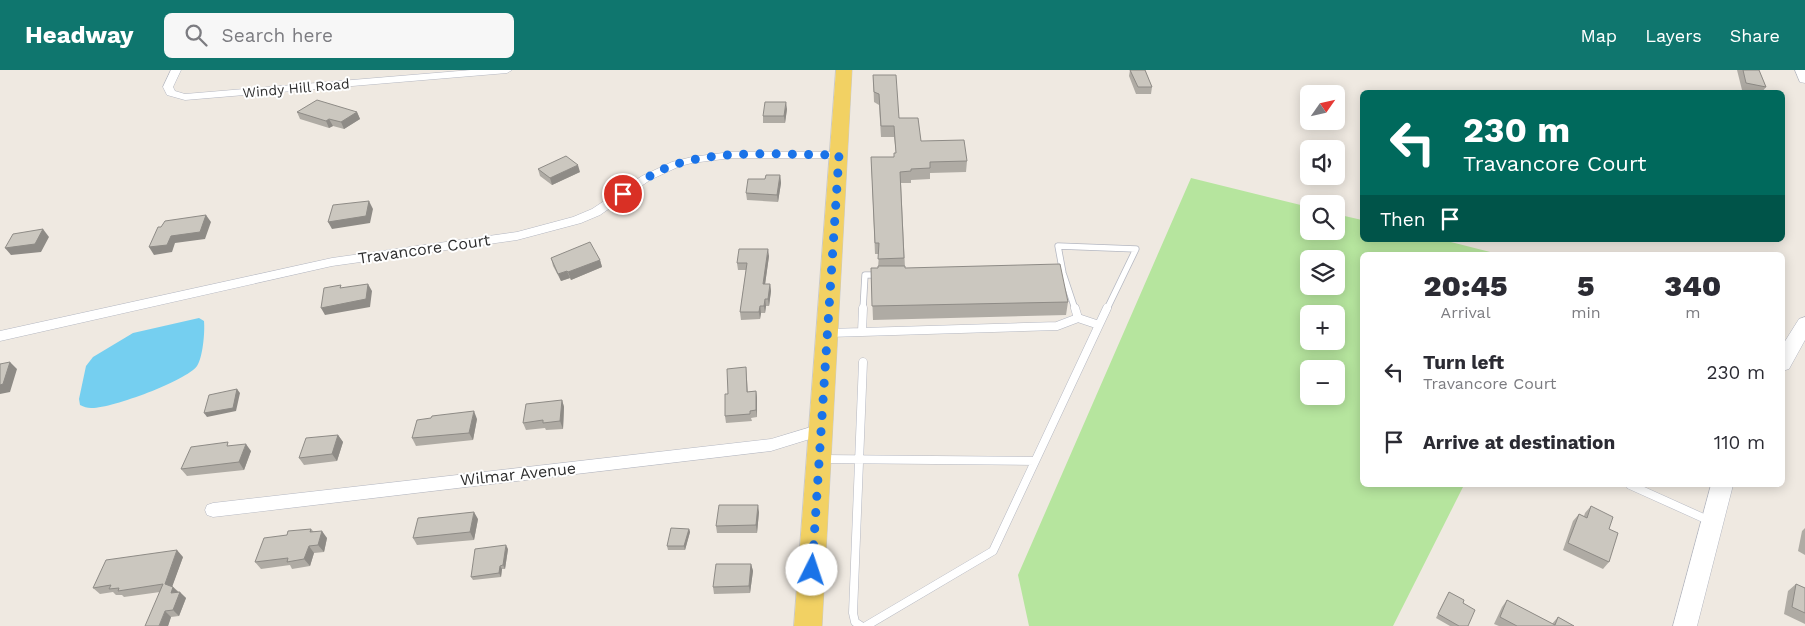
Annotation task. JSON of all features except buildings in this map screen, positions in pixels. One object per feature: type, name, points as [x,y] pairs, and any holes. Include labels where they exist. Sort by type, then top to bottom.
[{"type":"main road","points":[[808,626],[844,70]]},
{"type":"street","name":"Windy Hill Road","points":[[176,70],[168,87],[171,93],[185,97],[448,73],[507,70]]},
{"type":"street","points":[[1802,70],[1805,79]]},
{"type":"street","name":"Travancore Court","points":[[0,336],[332,262],[526,234],[577,220],[596,212],[646,178],[676,164],[692,160],[731,156],[839,155]]},
{"type":"street","points":[[1785,359],[1805,323]]},
{"type":"street","name":"Wilmar Avenue","points":[[213,510],[748,448],[771,444],[821,430]]},
{"type":"street","points":[[1685,626],[1721,487]]},
{"type":"lane","points":[[866,626],[993,551],[1136,249],[1058,246],[1063,273],[1078,318]]},
{"type":"lane","points":[[1053,273],[1063,273]]},
{"type":"lane","points":[[862,332],[865,275],[892,274]]},
{"type":"lane","points":[[827,333],[1057,326],[1078,318],[1099,325]]},
{"type":"lane","points":[[861,626],[855,622],[852,613],[863,362]]},
{"type":"lane","points":[[819,459],[1035,461]]},
{"type":"lane","points":[[1634,487],[1711,521]]},
{"type":"green space","points":[[1191,178],[1300,205],[1300,240],[1345,240],[1345,216],[1360,220],[1360,242],[1451,242],[1490,252],[1360,252],[1360,487],[1463,487],[1393,626],[1029,626],[1018,575]]},
{"type":"water","points":[[199,318],[204,321],[202,351],[197,366],[190,372],[164,386],[114,404],[91,408],[80,405],[79,399],[86,366],[93,357],[133,333]]},
{"type":"route","points":[[623,194],[661,170],[676,164],[707,157],[839,155],[812,570]]}]
